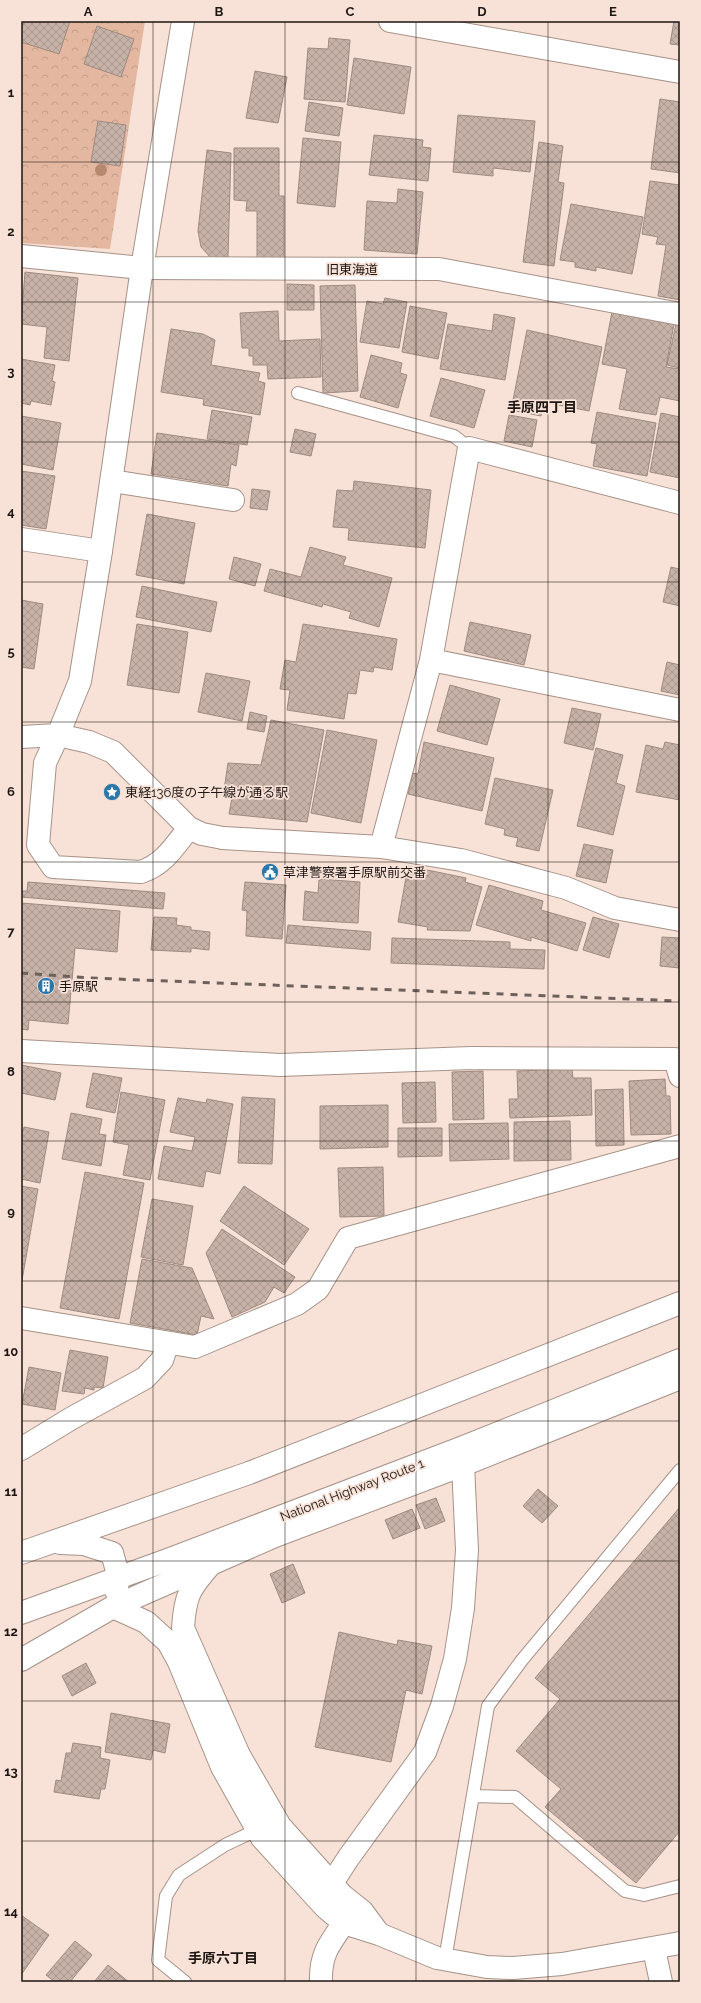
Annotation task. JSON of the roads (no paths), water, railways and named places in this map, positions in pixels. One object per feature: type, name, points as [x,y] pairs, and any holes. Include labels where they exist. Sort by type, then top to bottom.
[{"type":"main road","points":[[183,21],[142,268],[112,481],[80,681],[45,763],[38,845],[53,868],[141,872],[155,867],[170,852],[189,828]]},
{"type":"main road","points":[[390,21],[680,72]]},
{"type":"main road","name":"旧東海道","points":[[21,256],[142,268],[439,269],[680,314]]},
{"type":"main road","points":[[381,847],[431,660],[469,448],[680,503]]},
{"type":"main road","points":[[112,481],[233,500]]},
{"type":"main road","points":[[21,539],[101,551]]},
{"type":"main road","points":[[431,660],[680,710]]},
{"type":"main road","points":[[21,737],[58,735],[88,742],[113,752],[189,828],[202,834],[223,838],[381,847],[461,860],[566,888],[615,908],[680,920]]},
{"type":"main road","points":[[21,1051],[280,1065],[471,1058],[676,1059],[680,1076]]},
{"type":"main road","points":[[21,1318],[195,1347],[297,1304],[318,1289],[348,1238],[680,1146]]},
{"type":"main road","points":[[21,1553],[250,1473],[680,1303]]},
{"type":"main road","points":[[21,1449],[72,1418],[145,1378],[162,1360],[168,1343]]},
{"type":"main road","name":"National Highway Route 1","points":[[21,1613],[119,1578],[454,1450],[680,1360]]},
{"type":"main road","points":[[21,1660],[113,1607],[275,1536],[463,1465],[680,1378]]},
{"type":"main road","points":[[332,1883],[425,1752],[442,1706],[455,1659],[463,1608],[467,1550],[463,1465]]},
{"type":"main road","points":[[50,1543],[84,1544],[112,1553],[119,1578],[113,1607]]},
{"type":"main road","points":[[210,1565],[192,1585],[185,1606],[183,1628],[240,1755],[267,1825],[262,1838],[325,1907],[344,1923],[379,1934],[414,1950],[445,1960],[487,1967],[513,1968],[562,1964],[654,1949],[680,1943]]},
{"type":"main road","points":[[113,1607],[146,1622],[168,1642],[179,1662],[222,1767],[267,1825],[310,1862],[342,1895],[362,1911],[379,1934]]},
{"type":"main road","points":[[321,1982],[321,1972],[325,1950],[344,1923]]},
{"type":"main road","points":[[654,1949],[661,1982]]},
{"type":"lane","points":[[298,393],[454,436],[469,448]]},
{"type":"lane","points":[[445,1960],[488,1706],[522,1660],[680,1470]]},
{"type":"lane","points":[[473,1796],[515,1797],[625,1891],[644,1895],[680,1886]]},
{"type":"lane","points":[[184,1982],[158,1960],[166,1896],[179,1875],[226,1846],[267,1825]]},
{"type":"railway","points":[[21,973],[90,978],[680,1001]]},
{"type":"place","name":"東経136度の子午線が通る駅","points":[[112,792]]},
{"type":"place","name":"草津警察署手原駅前交番","points":[[270,872]]},
{"type":"place","name":"手原駅","points":[[46,986]]},
{"type":"district","name":"手原四丁目","points":[[542,407]]},
{"type":"district","name":"手原六丁目","points":[[223,1958]]}]
